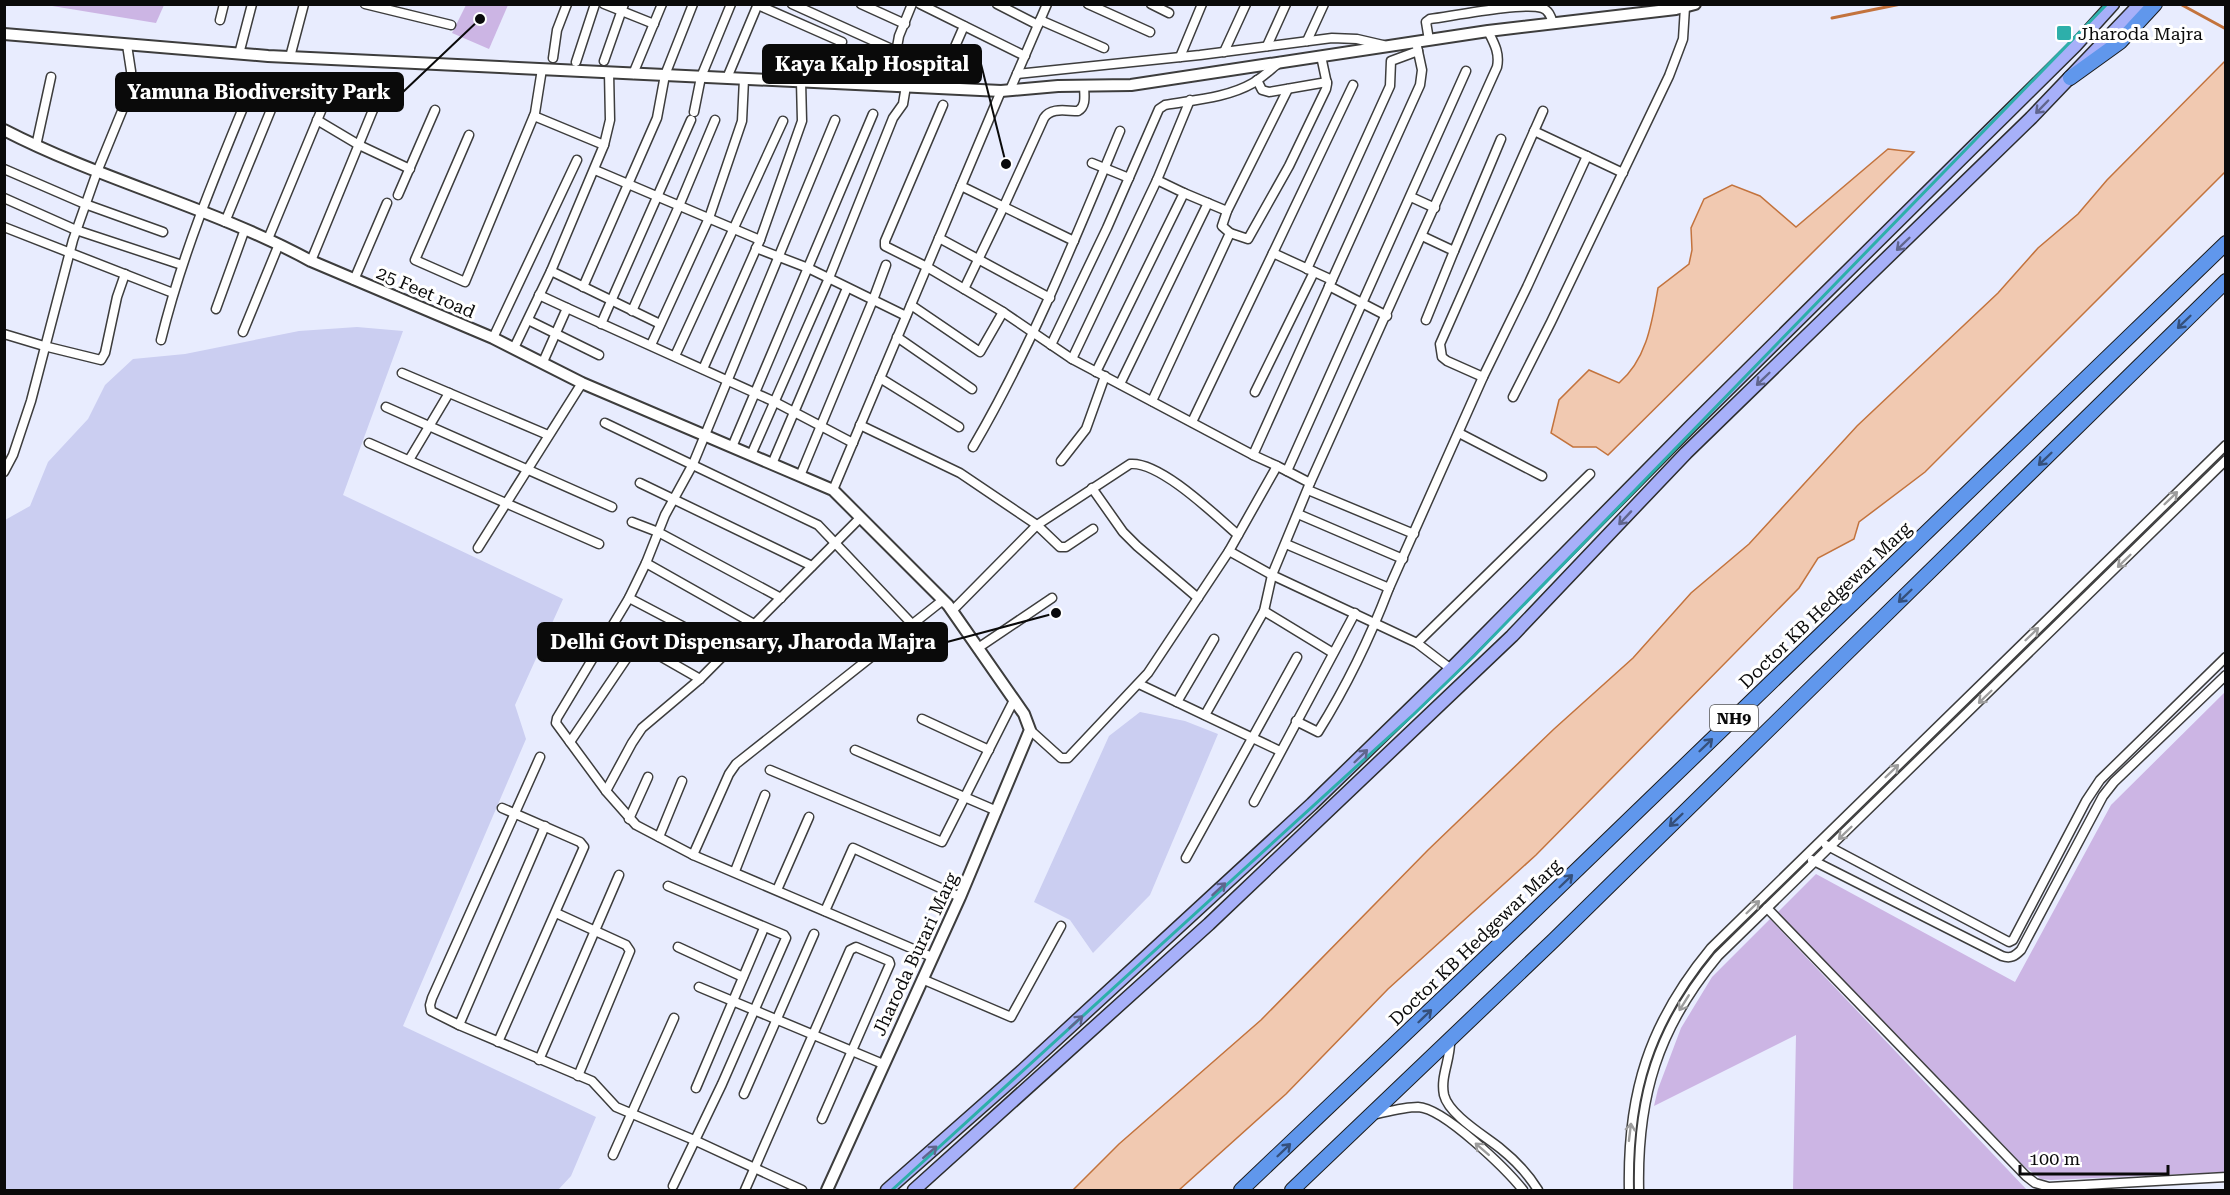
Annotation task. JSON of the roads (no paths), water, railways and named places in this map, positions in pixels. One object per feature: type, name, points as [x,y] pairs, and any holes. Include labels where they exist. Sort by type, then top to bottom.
[{"type":"highway","points":[[2070,78],[2120,42],[2155,4]]},
{"type":"highway","name":"Doctor KB Hedgewar Marg","points":[[1241,1191],[2226,243]]},
{"type":"highway","name":"NH9","points":[[1292,1191],[1450,1040],[2226,281]]},
{"type":"main road","points":[[886,1191],[1023,1070],[1285,828],[1451,669],[1691,426],[2075,46],[2113,4]]},
{"type":"main road","points":[[914,1191],[1209,924],[1512,636],[1686,453],[1884,263],[2070,78],[2140,4]]},
{"type":"street","points":[[220,20],[224,4]]},
{"type":"street","points":[[239,54],[252,4]]},
{"type":"street","points":[[290,57],[304,4]]},
{"type":"street","points":[[365,4],[451,25]]},
{"type":"street","points":[[553,58],[558,30],[567,4]]},
{"type":"street","points":[[576,62],[595,4]]},
{"type":"street","points":[[604,4],[622,8],[654,24]]},
{"type":"street","points":[[633,74],[662,4]]},
{"type":"street","points":[[583,287],[658,116],[665,75],[693,4]]},
{"type":"street","points":[[601,324],[693,116],[701,77],[730,4]]},
{"type":"street","points":[[792,4],[896,51]]},
{"type":"street","points":[[861,4],[905,24]]},
{"type":"street","points":[[890,86],[899,36],[912,4]]},
{"type":"street","points":[[920,4],[1025,56]]},
{"type":"street","points":[[997,4],[1104,48]]},
{"type":"street","points":[[1047,4],[1017,74],[1005,91],[961,186],[833,490],[943,600],[1024,714],[1030,730],[1061,758],[1068,758],[1139,684],[1229,551],[1277,466]]},
{"type":"street","points":[[1088,4],[1150,32]]},
{"type":"street","points":[[1151,4],[1169,13]]},
{"type":"street","points":[[1180,57],[1202,4]]},
{"type":"street","points":[[1224,52],[1246,4]]},
{"type":"street","points":[[1267,46],[1286,4]]},
{"type":"street","points":[[1307,41],[1324,4]]},
{"type":"street","points":[[727,78],[758,5],[842,42]]},
{"type":"street","points":[[1429,40],[1426,22],[1430,19],[1524,6],[1542,8],[1549,14],[1553,23]]},
{"type":"street","points":[[1255,392],[1311,271],[1391,76],[1390,65],[1394,59],[1429,40],[1666,7],[1690,6],[1684,35],[1669,76],[1513,397]]},
{"type":"street","points":[[604,61],[622,8]]},
{"type":"street","points":[[892,70],[942,70],[964,26]]},
{"type":"street","points":[[1205,715],[1264,611],[1272,575],[1309,486],[1497,67],[1498,58],[1488,31]]},
{"type":"street","points":[[4,34],[290,57],[1005,91],[1131,85],[1386,46],[1417,46]]},
{"type":"street","points":[[1017,74],[1346,38],[1386,46]]},
{"type":"street","points":[[4,472],[13,455],[31,401],[76,230],[132,83],[127,45]]},
{"type":"street","points":[[1252,455],[1420,85],[1423,72],[1417,46]]},
{"type":"street","points":[[1288,89],[1227,211],[1222,226],[1230,233],[1244,239],[1249,238],[1289,166],[1327,84],[1321,56]]},
{"type":"street","points":[[1051,345],[1107,228],[1158,111],[1165,105],[1187,107],[1227,93],[1257,80],[1280,62]]},
{"type":"street","points":[[469,135],[415,260],[465,282],[535,112],[542,69]]},
{"type":"street","points":[[1287,471],[1466,71]]},
{"type":"street","points":[[514,348],[595,170],[604,145],[610,116],[609,72]]},
{"type":"street","points":[[36,146],[51,77]]},
{"type":"street","points":[[651,345],[709,218],[743,119],[744,79]]},
{"type":"street","points":[[1257,80],[1264,92],[1327,84]]},
{"type":"street","points":[[704,369],[758,244],[802,119],[801,81]]},
{"type":"street","points":[[1192,422],[1353,85]]},
{"type":"street","points":[[751,455],[829,278],[893,118],[903,104],[906,86]]},
{"type":"street","points":[[964,289],[1045,116],[1053,110],[1078,111],[1082,109],[1084,86]]},
{"type":"street","points":[[161,340],[173,293],[200,213],[250,91]]},
{"type":"street","points":[[225,222],[277,95]]},
{"type":"street","points":[[268,239],[326,99]]},
{"type":"street","points":[[311,261],[375,105]]},
{"type":"street","points":[[943,105],[885,243],[887,248],[927,267],[1003,312],[1072,359],[1252,455],[1287,471],[1309,486],[1414,534]]},
{"type":"street","points":[[1072,359],[1157,180],[1187,107]]},
{"type":"street","points":[[398,195],[435,110]]},
{"type":"street","points":[[1483,377],[1447,361],[1442,357],[1440,344],[1543,111]]},
{"type":"street","points":[[535,112],[604,145]]},
{"type":"street","points":[[732,447],[873,114]]},
{"type":"street","points":[[317,120],[359,145],[410,169]]},
{"type":"street","points":[[632,311],[715,120]]},
{"type":"street","points":[[835,120],[706,436],[674,498],[629,598],[556,721],[629,819],[693,855],[932,957]]},
{"type":"street","points":[[675,356],[783,121]]},
{"type":"street","name":"25 Feet road","points":[[4,130],[97,172],[245,229],[354,280],[494,338],[582,383],[833,490]]},
{"type":"street","points":[[973,447],[1005,393],[1050,298],[1120,131]]},
{"type":"street","points":[[1534,131],[1623,173]]},
{"type":"street","points":[[1426,320],[1501,139]]},
{"type":"street","points":[[1296,721],[1318,732],[1376,623],[1389,588],[1483,377],[1587,156]]},
{"type":"street","points":[[494,338],[577,160]]},
{"type":"street","points":[[1092,163],[1129,178]]},
{"type":"street","points":[[4,169],[85,204],[163,232]]},
{"type":"street","points":[[595,170],[733,229],[779,257],[808,268],[906,316]]},
{"type":"street","points":[[1157,180],[1227,211]]},
{"type":"street","points":[[961,186],[1074,241]]},
{"type":"street","points":[[1061,461],[1086,429],[1100,374],[1184,193]]},
{"type":"street","points":[[1411,197],[1435,208]]},
{"type":"street","points":[[4,198],[76,230],[182,265]]},
{"type":"street","points":[[354,280],[387,203]]},
{"type":"street","points":[[1120,384],[1208,203]]},
{"type":"street","points":[[4,227],[173,293]]},
{"type":"street","points":[[216,309],[245,229]]},
{"type":"street","points":[[1152,401],[1230,233]]},
{"type":"street","points":[[1422,236],[1454,251]]},
{"type":"street","points":[[939,238],[1050,298]]},
{"type":"street","points":[[243,332],[279,244]]},
{"type":"street","points":[[1273,253],[1311,271],[1363,304],[1387,316]]},
{"type":"street","points":[[800,476],[886,265]]},
{"type":"street","points":[[550,271],[660,324]]},
{"type":"street","points":[[4,334],[101,360],[105,353],[117,297],[125,274]]},
{"type":"street","points":[[772,464],[847,288]]},
{"type":"street","points":[[539,295],[776,402],[853,443]]},
{"type":"street","points":[[911,305],[980,352],[1003,312]]},
{"type":"street","points":[[543,362],[567,308]]},
{"type":"street","points":[[528,320],[599,355]]},
{"type":"street","points":[[897,337],[972,389]]},
{"type":"street","points":[[402,373],[548,435]]},
{"type":"street","points":[[880,378],[958,427]]},
{"type":"street","points":[[478,548],[582,383]]},
{"type":"street","points":[[409,460],[449,393]]},
{"type":"street","points":[[386,407],[612,507]]},
{"type":"street","points":[[605,423],[809,519],[836,542],[912,624]]},
{"type":"street","points":[[860,425],[960,473],[1037,525],[1062,548],[1093,529]]},
{"type":"street","points":[[1459,433],[1542,476]]},
{"type":"street","points":[[369,443],[599,544]]},
{"type":"street","points":[[1629,1191],[1628,1152],[1642,1069],[1654,1037],[1670,1005],[1689,975],[1711,948],[2226,445]]},
{"type":"street","points":[[1639,1191],[1638,1152],[1652,1072],[1663,1041],[1697,981],[1718,956],[2226,460]]},
{"type":"street","points":[[952,611],[1037,525],[1130,464],[1137,464],[1168,476],[1238,535]]},
{"type":"street","points":[[1417,643],[1590,474]]},
{"type":"street","points":[[640,483],[812,567]]},
{"type":"street","points":[[1092,488],[1123,531],[1137,546],[1198,598]]},
{"type":"street","points":[[1298,514],[1403,559]]},
{"type":"street","points":[[606,791],[642,728],[700,679],[860,518]]},
{"type":"street","points":[[632,522],[658,532],[781,598]]},
{"type":"street","points":[[1286,544],[1389,588]]},
{"type":"street","points":[[1229,551],[1272,575],[1417,643],[1451,669]]},
{"type":"street","points":[[646,564],[754,624]]},
{"type":"street","points":[[629,598],[728,650]]},
{"type":"street","points":[[978,648],[1052,598]]},
{"type":"street","points":[[693,855],[729,774],[736,764],[943,600]]},
{"type":"street","points":[[1264,611],[1333,653]]},
{"type":"street","points":[[1254,802],[1355,613]]},
{"type":"street","points":[[611,628],[700,679]]},
{"type":"street","points":[[1177,702],[1214,639]]},
{"type":"street","points":[[570,742],[636,643]]},
{"type":"street","points":[[1186,858],[1297,657]]},
{"type":"street","points":[[1820,842],[2009,942],[2013,940],[2086,801],[2100,780],[2226,657]]},
{"type":"street","points":[[1805,856],[2002,956],[2008,958],[2015,956],[2021,950],[2103,796],[2114,782],[2226,675]]},
{"type":"street","points":[[1139,684],[1280,751]]},
{"type":"street","points":[[770,770],[940,842],[945,839],[1014,700]]},
{"type":"street","points":[[922,719],[989,750]]},
{"type":"street","name":"Jharoda Burari Marg","points":[[827,1191],[960,897],[1030,730]]},
{"type":"street","points":[[855,750],[997,811]]},
{"type":"street","points":[[540,757],[429,1005],[431,1011],[596,1084],[616,1107],[694,1140],[802,1191]]},
{"type":"street","points":[[629,819],[648,777]]},
{"type":"street","points":[[659,837],[682,781]]},
{"type":"street","points":[[735,871],[765,795]]},
{"type":"street","points":[[498,1042],[584,847],[580,842],[502,808]]},
{"type":"street","points":[[777,890],[809,817]]},
{"type":"street","points":[[459,1025],[545,826]]},
{"type":"street","points":[[825,911],[853,848],[960,897]]},
{"type":"street","points":[[539,1060],[619,875]]},
{"type":"street","points":[[668,886],[784,935],[786,938],[673,1186]]},
{"type":"street","points":[[1767,908],[2026,1176],[2036,1183],[2049,1187],[2226,1177]]},
{"type":"street","points":[[556,914],[626,945],[630,954],[578,1076]]},
{"type":"street","points":[[922,979],[1011,1017],[1061,926]]},
{"type":"street","points":[[696,1088],[764,928]]},
{"type":"street","points":[[744,1094],[814,934]]},
{"type":"street","points":[[678,947],[743,977]]},
{"type":"street","points":[[745,1191],[850,950],[856,947],[889,961],[890,964],[822,1119]]},
{"type":"street","points":[[699,987],[883,1064]]},
{"type":"street","points":[[613,1155],[674,1018]]},
{"type":"street","points":[[1450,1040],[1443,1084],[1445,1098],[1455,1112],[1523,1168],[1538,1191]]},
{"type":"street","points":[[1439,1115],[1449,1104]]},
{"type":"street","points":[[1370,1116],[1418,1107],[1429,1109],[1480,1148],[1512,1177],[1523,1191]]},
{"type":"waterway","points":[[1832,18],[1901,4]]},
{"type":"waterway","points":[[2182,5],[2226,29]]},
{"type":"railway","points":[[892,1190],[1414,714],[1474,656],[2107,4]]},
{"type":"place","name":"Yamuna Biodiversity Park","points":[[480,19]]},
{"type":"place","name":"Jharoda Majra","points":[[2064,33]]},
{"type":"place","name":"Kaya Kalp Hospital","points":[[1006,164]]},
{"type":"place","name":"Delhi Govt Dispensary, Jharoda Majra","points":[[1056,613]]}]
